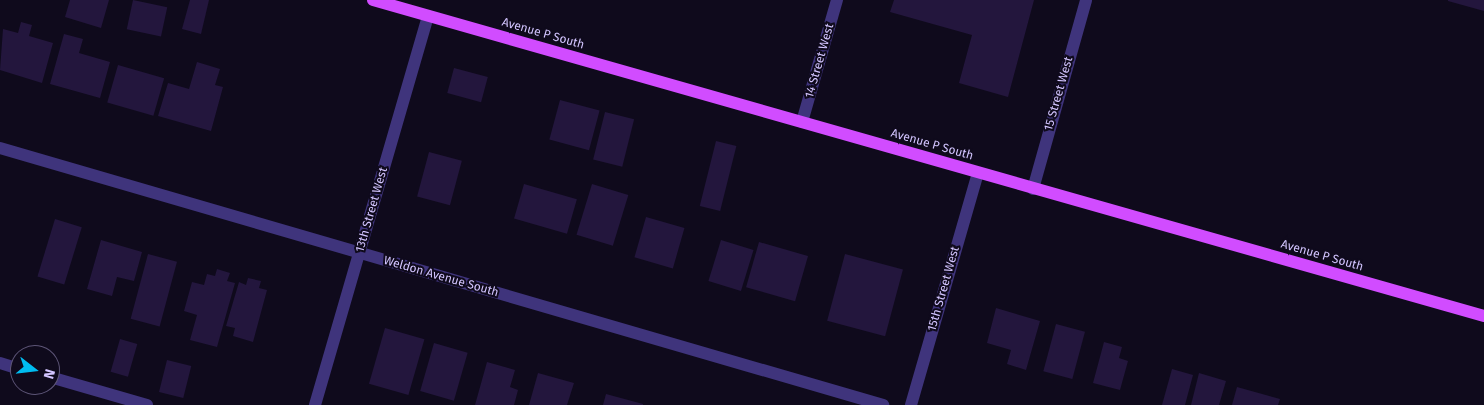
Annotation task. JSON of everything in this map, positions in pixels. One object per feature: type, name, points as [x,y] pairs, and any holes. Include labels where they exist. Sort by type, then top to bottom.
[{"type":"main road","name":"Avenue P South","points":[[373,0],[1484,316]]},
{"type":"street","name":"14 Street West","points":[[802,122],[837,0]]},
{"type":"street","name":"15 Street West","points":[[1033,188],[1086,0]]},
{"type":"street","name":"13th Street West","points":[[315,405],[428,16]]},
{"type":"street","name":"Weldon Avenue South","points":[[0,148],[883,405]]},
{"type":"street","name":"15th Street West","points":[[911,405],[978,173]]},
{"type":"street","points":[[60,380],[147,405]]},
{"type":"building","points":[[70,0],[109,0],[101,28],[65,17]]},
{"type":"building","points":[[133,0],[167,7],[161,37],[127,29]]},
{"type":"building","points":[[190,0],[209,0],[201,34],[182,29]]},
{"type":"building","points":[[894,0],[1034,0],[1008,97],[959,83],[972,35],[890,12]]},
{"type":"building","points":[[1484,0],[1484,11],[1448,1]]},
{"type":"building","points":[[21,22],[32,25],[29,36],[53,43],[42,83],[0,70],[3,29],[18,33]]},
{"type":"building","points":[[64,34],[83,39],[79,53],[110,62],[100,98],[50,84]]},
{"type":"building","points":[[197,62],[220,69],[215,85],[223,87],[211,131],[158,116],[168,83],[189,89]]},
{"type":"building","points":[[118,65],[164,78],[153,116],[107,102]]},
{"type":"building","points":[[454,68],[488,77],[481,102],[447,93]]},
{"type":"building","points":[[560,100],[600,111],[589,150],[549,140]]},
{"type":"building","points":[[605,112],[634,119],[622,167],[593,160]]},
{"type":"building","points":[[716,141],[736,146],[720,211],[700,206]]},
{"type":"building","points":[[429,152],[462,161],[450,205],[417,196]]},
{"type":"building","points":[[524,184],[577,199],[567,234],[514,219]]},
{"type":"building","points":[[592,184],[628,195],[613,246],[577,235]]},
{"type":"building","points":[[646,217],[684,228],[673,268],[634,257]]},
{"type":"building","points":[[55,219],[82,227],[64,285],[37,276]]},
{"type":"building","points":[[101,240],[142,252],[134,281],[117,277],[112,296],[87,289]]},
{"type":"building","points":[[721,240],[754,250],[741,291],[708,281]]},
{"type":"building","points":[[759,242],[808,256],[795,301],[746,287]]},
{"type":"building","points":[[148,254],[177,262],[160,326],[131,319]]},
{"type":"building","points":[[845,254],[903,270],[885,336],[827,321]]},
{"type":"building","points":[[217,269],[230,273],[227,281],[235,283],[217,347],[190,340],[197,315],[184,311],[192,282],[204,285],[207,274],[215,276]]},
{"type":"building","points":[[248,278],[261,281],[259,288],[267,290],[253,342],[233,336],[235,328],[226,326],[239,282],[246,285]]},
{"type":"building","points":[[996,308],[1040,321],[1026,370],[1007,364],[1011,350],[987,343]]},
{"type":"building","points":[[1056,324],[1085,332],[1072,379],[1043,371]]},
{"type":"building","points":[[385,328],[424,339],[408,395],[369,384]]},
{"type":"building","points":[[120,339],[137,344],[128,377],[111,372]]},
{"type":"building","points":[[1104,342],[1122,347],[1119,358],[1128,361],[1120,390],[1093,383]]},
{"type":"building","points":[[434,343],[468,353],[454,401],[420,391]]},
{"type":"building","points":[[167,360],[191,366],[183,398],[159,392]]},
{"type":"building","points":[[487,362],[515,370],[510,387],[518,390],[514,405],[475,405]]},
{"type":"building","points":[[1172,369],[1193,375],[1185,405],[1162,405]]},
{"type":"building","points":[[538,373],[574,383],[567,405],[529,405]]},
{"type":"building","points":[[1199,373],[1226,381],[1219,405],[1191,405]]},
{"type":"building","points":[[1237,387],[1280,399],[1278,405],[1232,405]]},
{"type":"building","points":[[606,394],[643,404],[643,405],[603,405]]}]
